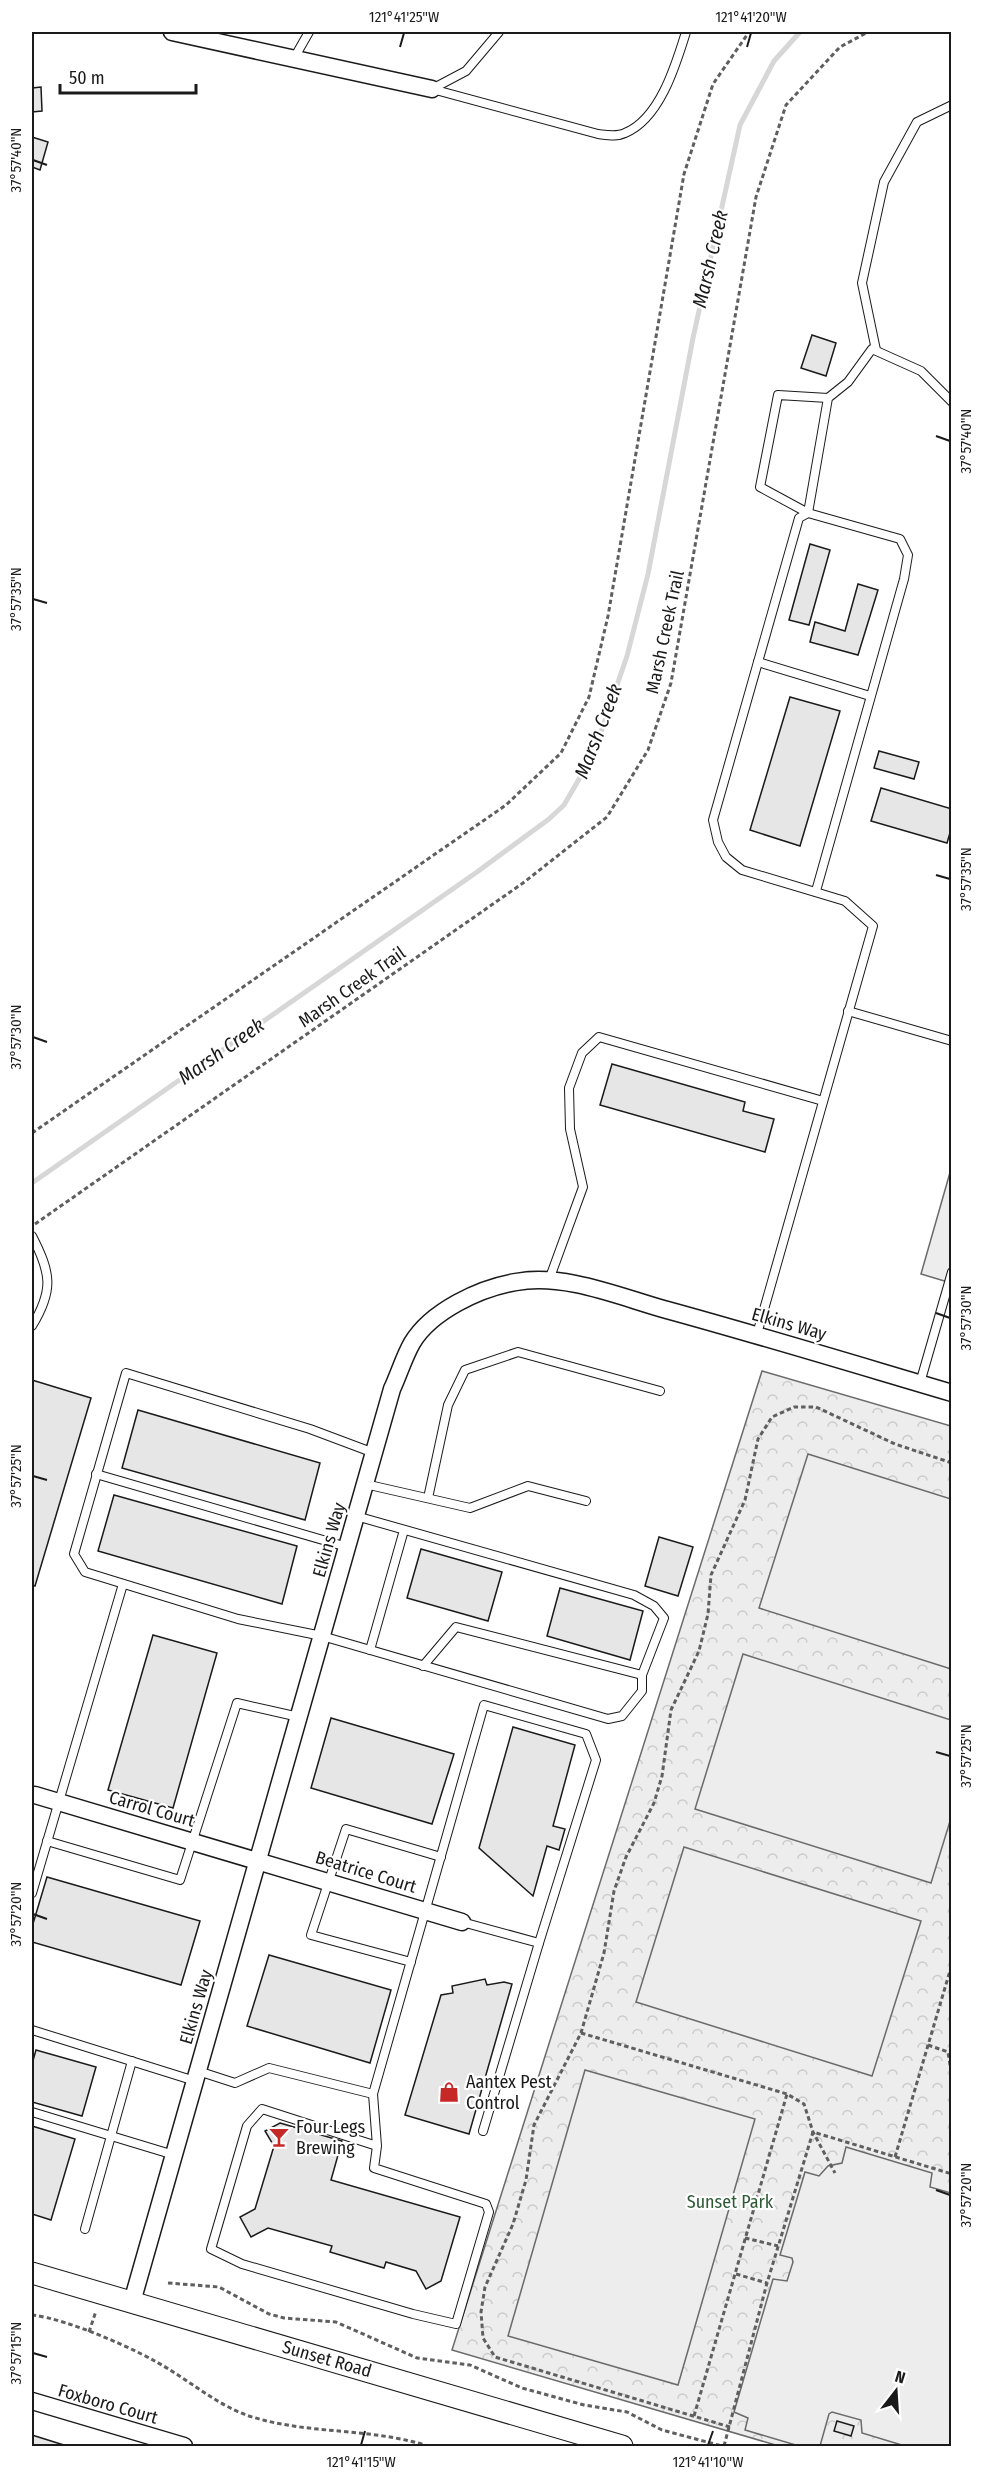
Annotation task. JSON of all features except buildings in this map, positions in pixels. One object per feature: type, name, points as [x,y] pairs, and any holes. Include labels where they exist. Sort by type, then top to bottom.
[{"type":"street","points":[[172,32],[432,89]]},
{"type":"street","name":"Elkins Way","points":[[132,2302],[374,1453],[396,1379],[412,1342],[431,1321],[471,1296],[516,1282],[549,1281],[584,1287],[757,1334],[951,1393]]},
{"type":"street","name":"Carrol Court","points":[[33,1795],[258,1859]]},
{"type":"street","name":"Beatrice Court","points":[[258,1859],[462,1922]]},
{"type":"street","name":"Sunset Road","points":[[32,2272],[622,2446]]},
{"type":"street","name":"Foxboro Court","points":[[32,2402],[177,2446]]},
{"type":"lane","points":[[293,60],[309,32]]},
{"type":"lane","points":[[432,89],[466,71],[499,32]]},
{"type":"lane","points":[[432,89],[598,134],[624,134],[644,121],[654,108],[686,32]]},
{"type":"lane","points":[[876,350],[862,284],[884,182],[918,122],[951,105]]},
{"type":"lane","points":[[808,513],[828,398],[848,382],[872,349],[921,371],[951,402]]},
{"type":"lane","points":[[816,891],[904,579],[908,555],[900,539],[808,513],[760,487],[778,395],[828,398]]},
{"type":"lane","points":[[757,1334],[873,926],[844,901],[742,870],[726,858],[717,842],[713,820],[799,518],[808,513]]},
{"type":"lane","points":[[758,662],[870,696]]},
{"type":"lane","points":[[849,1011],[951,1041]]},
{"type":"lane","points":[[549,1281],[584,1187],[570,1129],[569,1088],[582,1053],[600,1037],[823,1101]]},
{"type":"lane","points":[[32,1236],[45,1263],[49,1287],[40,1313],[32,1326]]},
{"type":"lane","points":[[920,1383],[951,1272]]},
{"type":"lane","points":[[428,1498],[448,1405],[465,1370],[518,1352],[660,1391]]},
{"type":"lane","points":[[356,1516],[633,1595],[654,1606],[664,1618],[642,1675],[642,1691],[622,1716],[608,1719],[322,1636],[238,1619],[123,1584],[85,1572],[74,1554],[126,1373],[310,1429],[374,1453]]},
{"type":"lane","points":[[96,1474],[347,1546]]},
{"type":"lane","points":[[365,1484],[470,1508],[528,1486],[586,1501]]},
{"type":"lane","points":[[370,1650],[404,1530]]},
{"type":"lane","points":[[32,1893],[123,1584]]},
{"type":"lane","points":[[423,1666],[456,1627],[642,1675]]},
{"type":"lane","points":[[47,1841],[180,1880],[237,1703],[299,1717]]},
{"type":"lane","points":[[377,2146],[262,2109],[247,2126],[211,2249],[242,2264],[413,2314],[456,2324],[481,2247],[489,2212],[486,2204],[374,2168],[377,2146],[373,2094],[484,1705],[586,1734],[596,1760],[483,2131]]},
{"type":"lane","points":[[411,1962],[311,1935],[346,1829],[441,1857]]},
{"type":"lane","points":[[462,1922],[539,1943]]},
{"type":"lane","points":[[32,2030],[132,2061],[197,2076],[235,2083],[269,2068],[373,2094]]},
{"type":"lane","points":[[86,2229],[132,2061]]},
{"type":"lane","points":[[32,2112],[174,2155]]},
{"type":"path","points":[[32,1133],[506,805],[561,753],[589,697],[608,616],[684,174],[713,84],[749,32]]},
{"type":"path","name":"Marsh Creek Trail","points":[[32,1226],[523,883],[607,817],[648,750],[671,683],[756,197],[786,105],[840,47],[868,32]]},
{"type":"path","points":[[730,2427],[495,2357],[483,2338],[481,2312],[485,2288],[516,2213],[526,2180],[534,2126],[581,2033],[604,1953],[614,1891],[626,1857],[654,1803],[663,1776],[671,1710],[699,1651],[708,1614],[711,1575],[745,1500],[758,1439],[772,1417],[794,1407],[816,1407],[896,1444],[951,1463]]},
{"type":"path","points":[[895,2157],[951,1964]]},
{"type":"path","points":[[581,2033],[787,2094],[804,2104],[813,2132],[835,2173]]},
{"type":"path","points":[[928,2045],[948,2052],[951,2077]]},
{"type":"path","points":[[694,2416],[787,2094]]},
{"type":"path","points":[[813,2132],[951,2174]]},
{"type":"path","points":[[168,2283],[219,2287],[269,2314],[284,2318],[336,2322],[417,2358],[470,2364],[522,2388],[627,2412],[662,2430],[723,2446],[730,2427],[767,2283],[813,2132]]},
{"type":"path","points":[[746,2238],[778,2246]]},
{"type":"path","points":[[736,2274],[767,2283]]},
{"type":"path","points":[[89,2332],[96,2308]]},
{"type":"path","points":[[32,2315],[89,2332],[167,2368],[214,2399],[247,2415],[279,2424],[379,2433],[428,2446]]},
{"type":"green space","name":"Sunset Park","points":[[762,1371],[951,1426],[951,2446],[779,2446],[452,2350]]},
{"type":"shaded area","points":[[951,1169],[951,1283],[921,1274]]},
{"type":"shaded area","points":[[808,1454],[951,1499],[951,1669],[759,1608]]},
{"type":"shaded area","points":[[743,1654],[951,1720],[951,1818],[931,1883],[695,1809]]},
{"type":"shaded area","points":[[684,1847],[921,1921],[872,2076],[636,2002]]},
{"type":"shaded area","points":[[585,2070],[755,2119],[678,2385],[508,2336]]},
{"type":"shaded area","points":[[846,2147],[932,2173],[930,2187],[951,2193],[951,2446],[905,2446],[862,2433],[861,2420],[832,2412],[829,2414],[820,2446],[799,2446],[745,2430],[748,2418],[734,2412],[773,2279],[787,2281],[793,2262],[792,2258],[780,2255],[805,2172],[819,2176],[828,2166],[842,2163]]},
{"type":"waterway","name":"Marsh Creek","points":[[32,1183],[477,872],[549,819],[564,805],[593,755],[627,656],[648,574],[693,338],[740,125],[774,61],[800,32]]},
{"type":"place","name":"Aantex Pest Control","points":[[449,2092]]},
{"type":"place","name":"Four Legs Brewing","points":[[279,2137]]}]
